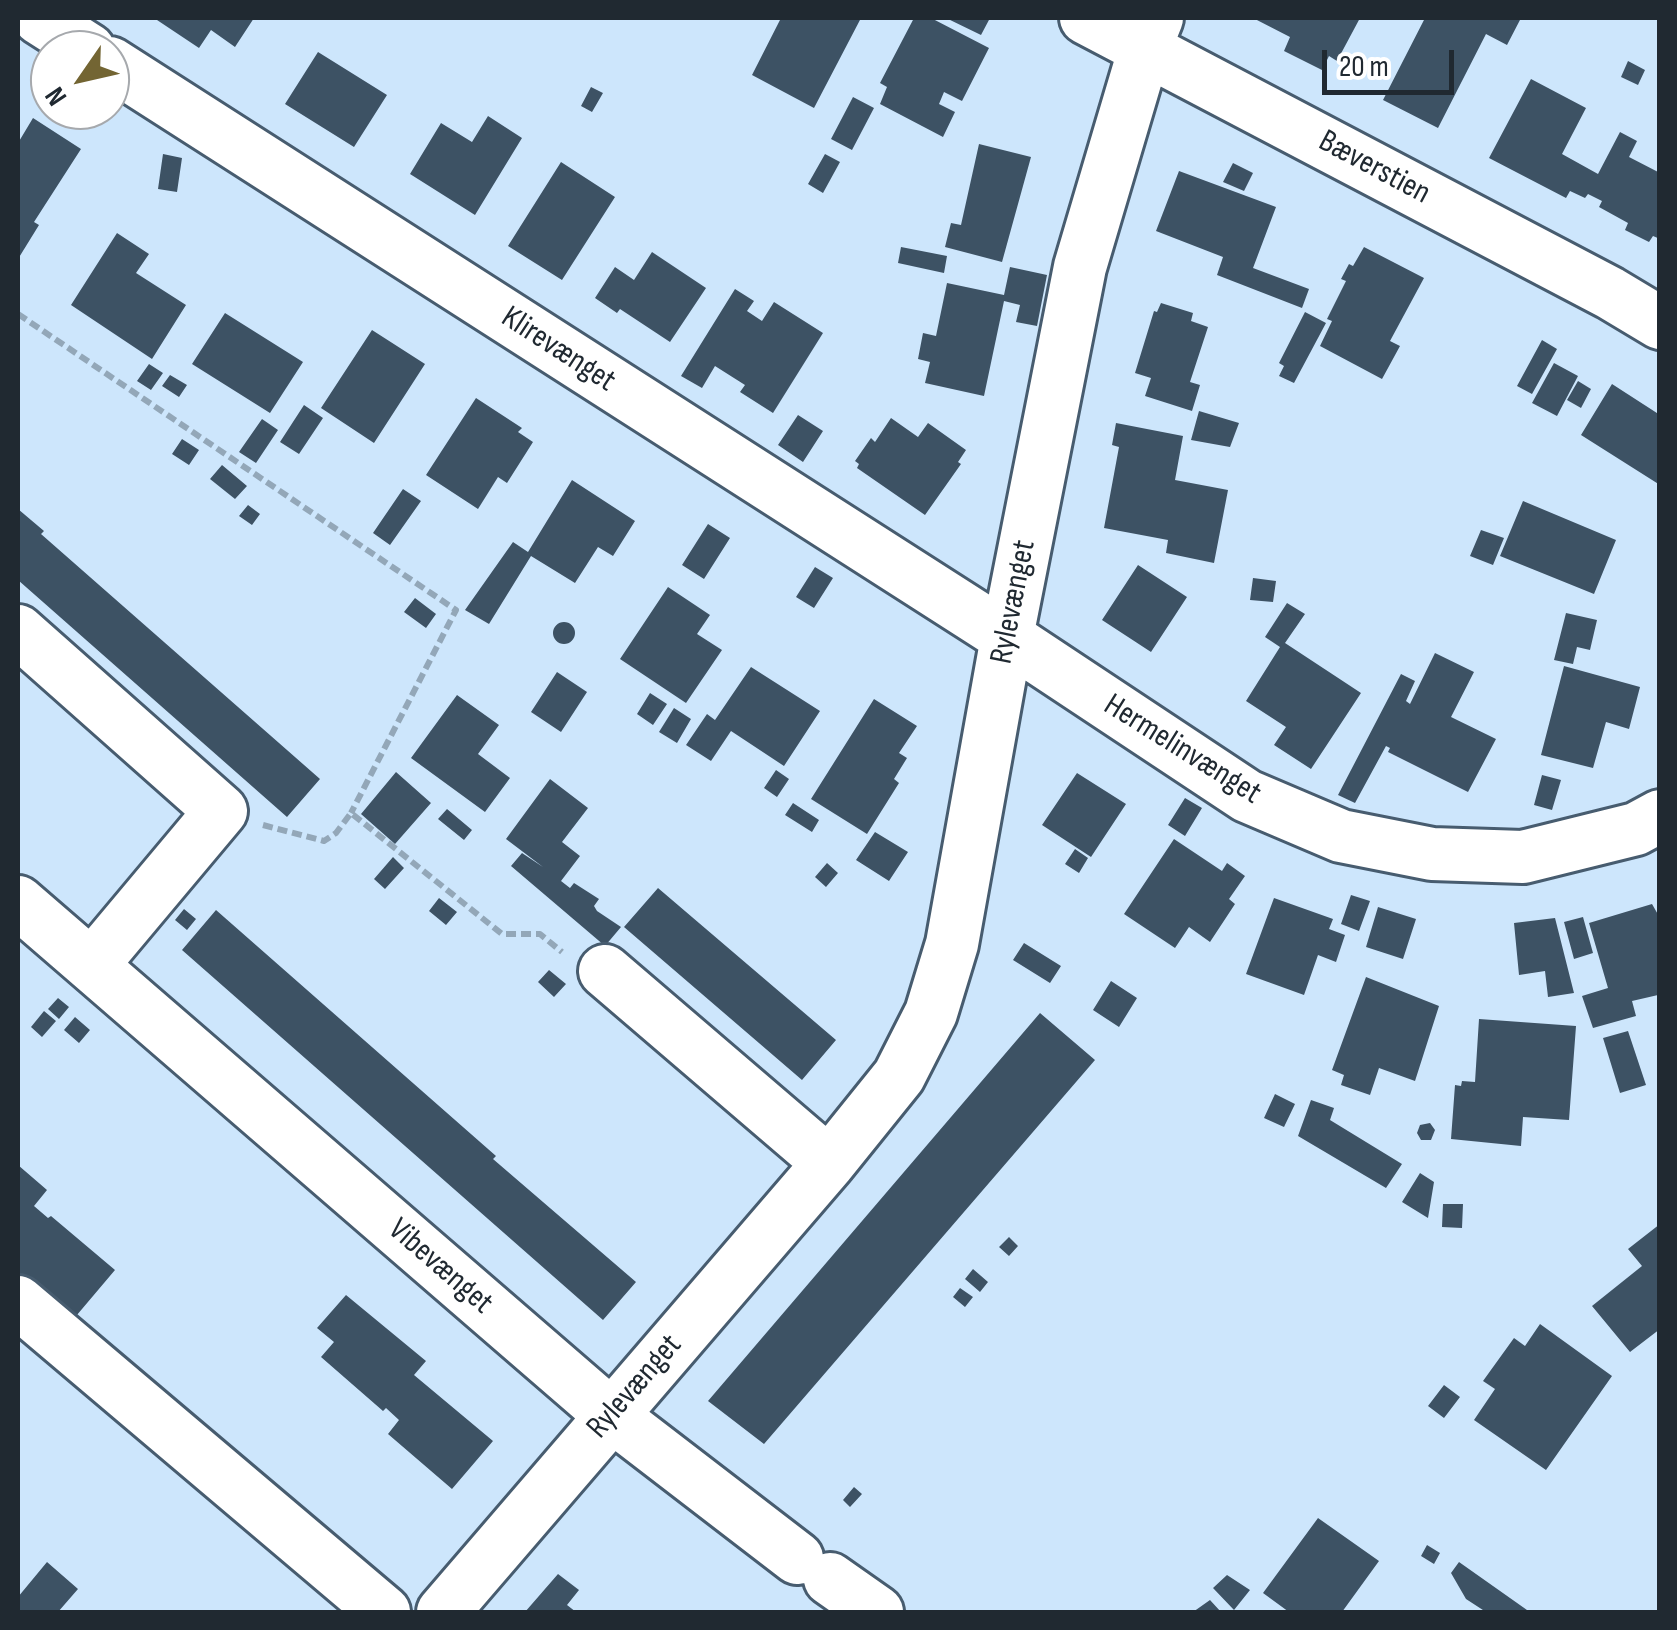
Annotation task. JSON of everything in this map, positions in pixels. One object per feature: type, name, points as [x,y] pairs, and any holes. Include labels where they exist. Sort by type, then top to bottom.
[{"type":"street","name":"Bæverstien","points":[[1086,18],[1151,33],[1660,323]]},
{"type":"street","name":"Rylevænget","points":[[443,1612],[829,1163],[898,1076],[931,1014],[952,944],[1006,637],[1080,267],[1151,33]]},
{"type":"street","name":"Klirevænget","points":[[130,76],[1006,637]]},
{"type":"street","points":[[18,631],[221,811],[92,966]]},
{"type":"street","name":"Hermelinvænget","points":[[1006,637],[1247,796],[1341,836],[1432,854],[1523,858],[1636,829],[1660,816]]},
{"type":"street","name":"Vibevænget","points":[[18,902],[611,1415],[877,1612]]},
{"type":"street","points":[[605,971],[829,1163]]},
{"type":"street","points":[[18,1302],[384,1612]]},
{"type":"path","points":[[18,314],[456,610],[351,813],[336,833],[324,841],[221,811]]},
{"type":"path","points":[[351,813],[502,934],[540,934],[586,973],[605,971]]},
{"type":"building","points":[[159,18],[254,18],[235,47],[211,30],[199,48]]},
{"type":"building","points":[[781,18],[861,18],[814,108],[752,75]]},
{"type":"building","points":[[914,18],[931,18],[989,48],[962,101],[944,92],[939,104],[955,112],[943,137],[880,104],[887,87],[880,83]]},
{"type":"building","points":[[946,18],[990,18],[981,35]]},
{"type":"building","points":[[1253,18],[1360,18],[1337,61],[1329,56],[1322,70],[1284,51],[1290,37]]},
{"type":"building","points":[[1425,18],[1521,18],[1507,45],[1486,34],[1438,128],[1383,100]]},
{"type":"building","points":[[318,52],[387,95],[354,147],[285,104]]},
{"type":"building","points":[[1628,61],[1645,70],[1638,85],[1621,77]]},
{"type":"building","points":[[1531,79],[1586,108],[1562,154],[1598,174],[1620,132],[1637,141],[1629,157],[1660,173],[1660,239],[1653,236],[1649,242],[1625,230],[1628,223],[1599,207],[1602,201],[1588,194],[1585,198],[1570,191],[1566,198],[1489,158]]},
{"type":"building","points":[[591,87],[603,93],[592,112],[581,106]]},
{"type":"building","points":[[853,97],[874,108],[852,150],[831,139]]},
{"type":"building","points":[[488,116],[522,138],[475,215],[410,174],[441,123],[472,142]]},
{"type":"building","points":[[30,123],[30,130],[52,130],[81,149],[34,222],[39,225],[18,259],[18,143]]},
{"type":"building","points":[[979,144],[1031,157],[1002,262],[945,247],[951,223],[961,225]]},
{"type":"building","points":[[163,154],[182,158],[177,192],[158,189]]},
{"type":"building","points":[[825,154],[840,162],[823,193],[808,184]]},
{"type":"building","points":[[561,162],[615,197],[562,280],[508,246]]},
{"type":"building","points":[[1233,163],[1253,173],[1244,191],[1223,182]]},
{"type":"building","points":[[1179,171],[1276,207],[1253,268],[1309,289],[1302,308],[1217,275],[1223,257],[1156,231]]},
{"type":"building","points":[[117,233],[149,254],[136,273],[186,305],[152,359],[71,305]]},
{"type":"building","points":[[901,247],[947,256],[944,273],[898,263]]},
{"type":"building","points":[[1364,247],[1424,278],[1390,341],[1400,346],[1382,379],[1320,346],[1332,321],[1327,319],[1346,281],[1341,279]]},
{"type":"building","points":[[652,252],[706,288],[670,342],[620,309],[617,313],[595,298],[615,267],[634,280]]},
{"type":"building","points":[[1010,267],[1047,275],[1037,326],[1016,322],[1020,305],[1004,301],[984,396],[925,383],[930,362],[918,359],[923,333],[936,336],[947,283],[1004,295]]},
{"type":"building","points":[[735,289],[754,301],[747,311],[762,321],[774,302],[823,333],[773,413],[740,392],[745,385],[715,366],[702,388],[681,376]]},
{"type":"building","points":[[1161,303],[1193,313],[1191,321],[1208,327],[1190,382],[1200,385],[1192,411],[1145,396],[1151,378],[1135,373],[1154,311]]},
{"type":"building","points":[[1305,312],[1326,323],[1294,383],[1279,376],[1284,366],[1279,363]]},
{"type":"building","points":[[225,313],[303,362],[270,413],[192,364]]},
{"type":"building","points":[[372,330],[425,364],[374,443],[321,408]]},
{"type":"building","points":[[1542,340],[1557,349],[1532,394],[1517,386]]},
{"type":"building","points":[[1554,363],[1578,376],[1557,416],[1532,403]]},
{"type":"building","points":[[149,364],[163,373],[151,390],[137,381]]},
{"type":"building","points":[[170,375],[187,385],[179,397],[162,386]]},
{"type":"building","points":[[1578,381],[1591,389],[1581,408],[1567,400]]},
{"type":"building","points":[[1612,384],[1660,415],[1660,485],[1581,435]]},
{"type":"building","points":[[476,398],[522,428],[518,432],[533,442],[507,483],[498,477],[478,509],[426,475]]},
{"type":"building","points":[[304,405],[323,418],[299,454],[280,442]]},
{"type":"building","points":[[1199,411],[1239,423],[1230,447],[1191,440]]},
{"type":"building","points":[[798,415],[823,431],[803,462],[778,445]]},
{"type":"building","points":[[891,418],[918,437],[928,423],[966,450],[958,462],[961,464],[925,515],[857,468],[859,464],[855,461],[871,438],[875,442]]},
{"type":"building","points":[[262,419],[278,430],[256,463],[239,452]]},
{"type":"building","points":[[1116,423],[1183,436],[1175,480],[1228,490],[1214,563],[1166,553],[1168,540],[1104,528],[1119,447],[1112,445]]},
{"type":"building","points":[[182,439],[199,450],[189,465],[172,454]]},
{"type":"building","points":[[222,465],[247,486],[235,499],[210,479]]},
{"type":"building","points":[[572,480],[635,521],[613,556],[598,547],[575,583],[531,556],[489,624],[465,610],[513,542],[528,552]]},
{"type":"building","points":[[403,489],[421,501],[390,545],[373,533]]},
{"type":"building","points":[[1523,501],[1616,540],[1594,594],[1500,556]]},
{"type":"building","points":[[248,505],[260,514],[252,525],[239,516]]},
{"type":"building","points":[[18,509],[44,531],[41,534],[320,779],[287,817],[18,580]]},
{"type":"building","points":[[708,524],[730,538],[704,579],[682,565]]},
{"type":"building","points":[[1481,530],[1504,538],[1493,565],[1470,556]]},
{"type":"building","points":[[1138,565],[1187,597],[1151,652],[1102,620]]},
{"type":"building","points":[[815,567],[833,578],[814,608],[796,597]]},
{"type":"building","points":[[1253,578],[1276,581],[1273,602],[1250,600]]},
{"type":"building","points":[[668,587],[710,615],[697,634],[722,650],[686,703],[620,659]]},
{"type":"building","points":[[415,598],[436,614],[426,628],[404,612]]},
{"type":"building","points":[[1287,603],[1305,614],[1285,643],[1361,693],[1311,769],[1274,745],[1286,727],[1246,701],[1280,647],[1265,637]]},
{"type":"building","points":[[1566,613],[1597,620],[1590,650],[1577,647],[1573,664],[1554,660]]},
{"type":"building","points":[[564,622],[572,625],[572,641],[564,644],[556,641],[553,633],[556,625]]},
{"type":"building","points":[[1435,653],[1474,672],[1451,717],[1496,739],[1468,792],[1388,752],[1390,748],[1386,746],[1355,803],[1338,795],[1401,674],[1415,681],[1406,701],[1410,704]]},
{"type":"building","points":[[1564,666],[1640,687],[1629,729],[1606,722],[1593,768],[1541,755]]},
{"type":"building","points":[[751,667],[820,711],[784,766],[731,731],[711,761],[686,745],[707,714],[715,720]]},
{"type":"building","points":[[557,672],[587,692],[561,732],[531,712]]},
{"type":"building","points":[[650,693],[667,704],[653,725],[637,714]]},
{"type":"building","points":[[457,695],[499,725],[478,754],[510,778],[485,812],[411,758]]},
{"type":"building","points":[[874,699],[917,726],[899,753],[907,758],[894,779],[899,783],[867,834],[811,799]]},
{"type":"building","points":[[674,708],[691,719],[677,743],[659,732]]},
{"type":"building","points":[[776,770],[789,779],[777,797],[764,788]]},
{"type":"building","points":[[396,772],[431,803],[395,844],[361,814]]},
{"type":"building","points":[[1077,773],[1126,804],[1091,857],[1042,825]]},
{"type":"building","points":[[1542,775],[1561,780],[1552,810],[1534,805]]},
{"type":"building","points":[[550,779],[588,808],[562,842],[580,856],[561,881],[570,888],[574,883],[599,899],[594,906],[597,911],[621,927],[605,946],[511,866],[522,853],[543,867],[506,839]]},
{"type":"building","points":[[1185,798],[1202,808],[1185,836],[1168,825]]},
{"type":"building","points":[[793,803],[819,820],[812,832],[785,815]]},
{"type":"building","points":[[447,809],[472,830],[464,840],[438,819]]},
{"type":"building","points":[[875,832],[908,852],[889,881],[856,860]]},
{"type":"building","points":[[1174,839],[1222,871],[1227,863],[1245,876],[1229,899],[1235,904],[1210,942],[1189,927],[1175,948],[1124,914]]},
{"type":"building","points":[[1075,849],[1088,858],[1079,873],[1065,864]]},
{"type":"building","points":[[393,857],[404,868],[385,889],[374,879]]},
{"type":"building","points":[[827,863],[838,873],[826,887],[815,877]]},
{"type":"building","points":[[658,888],[836,1040],[802,1080],[624,927]]},
{"type":"building","points":[[1351,895],[1370,901],[1359,931],[1341,924]]},
{"type":"building","points":[[439,898],[457,912],[446,925],[429,911]]},
{"type":"building","points":[[1274,898],[1333,919],[1329,929],[1345,935],[1336,962],[1318,955],[1304,995],[1246,974]]},
{"type":"building","points":[[1652,904],[1660,918],[1658,995],[1632,1001],[1636,1016],[1593,1028],[1582,996],[1608,988],[1589,923]]},
{"type":"building","points":[[1378,907],[1416,919],[1403,959],[1366,947]]},
{"type":"building","points":[[184,909],[196,919],[187,930],[175,920]]},
{"type":"building","points":[[216,910],[636,1282],[603,1320],[182,950]]},
{"type":"building","points":[[1583,917],[1593,953],[1574,959],[1564,922]]},
{"type":"building","points":[[1555,918],[1574,993],[1548,997],[1545,971],[1519,975],[1514,923]]},
{"type":"building","points":[[1024,943],[1061,966],[1050,983],[1013,960]]},
{"type":"building","points":[[549,970],[566,984],[554,997],[538,982]]},
{"type":"building","points":[[1366,977],[1439,1006],[1415,1081],[1379,1068],[1370,1095],[1341,1085],[1344,1075],[1332,1070]]},
{"type":"building","points":[[1111,981],[1137,998],[1119,1027],[1093,1010]]},
{"type":"building","points":[[58,998],[69,1007],[59,1019],[48,1009]]},
{"type":"building","points":[[44,1011],[56,1021],[42,1037],[31,1027]]},
{"type":"building","points":[[1040,1013],[1095,1060],[764,1444],[708,1401]]},
{"type":"building","points":[[75,1017],[90,1030],[79,1043],[64,1030]]},
{"type":"building","points":[[1479,1019],[1576,1026],[1569,1120],[1523,1117],[1521,1146],[1451,1139],[1455,1085],[1475,1082]]},
{"type":"building","points":[[1628,1031],[1646,1085],[1620,1093],[1603,1038]]},
{"type":"building","points":[[1275,1094],[1295,1104],[1284,1127],[1264,1118]]},
{"type":"building","points":[[1311,1100],[1334,1108],[1330,1120],[1402,1164],[1386,1188],[1298,1136]]},
{"type":"building","points":[[1430,1123],[1435,1130],[1431,1140],[1421,1140],[1417,1133],[1420,1125]]},
{"type":"building","points":[[18,1165],[47,1190],[34,1206],[115,1270],[71,1322],[18,1276]]},
{"type":"building","points":[[1420,1173],[1434,1182],[1428,1218],[1402,1202]]},
{"type":"building","points":[[1443,1204],[1463,1204],[1462,1228],[1442,1227]]},
{"type":"building","points":[[1660,1224],[1660,1329],[1630,1352],[1592,1306],[1642,1266],[1628,1249]]},
{"type":"building","points":[[1009,1237],[1018,1246],[1009,1256],[999,1247]]},
{"type":"building","points":[[973,1269],[988,1282],[980,1292],[965,1279]]},
{"type":"building","points":[[960,1288],[973,1297],[965,1307],[953,1297]]},
{"type":"building","points":[[346,1295],[426,1361],[414,1375],[493,1441],[452,1489],[388,1434],[399,1420],[386,1408],[383,1411],[321,1357],[334,1342],[317,1328]]},
{"type":"building","points":[[1540,1324],[1612,1376],[1546,1470],[1474,1420],[1495,1389],[1483,1381],[1514,1338],[1525,1346]]},
{"type":"building","points":[[1444,1385],[1460,1397],[1444,1418],[1428,1406]]},
{"type":"building","points":[[854,1487],[862,1494],[850,1507],[843,1500]]},
{"type":"building","points":[[1318,1518],[1379,1561],[1342,1612],[1289,1612],[1263,1593]]},
{"type":"building","points":[[1427,1545],[1440,1553],[1434,1564],[1421,1556]]},
{"type":"building","points":[[47,1562],[78,1589],[58,1612],[18,1612],[18,1597]]},
{"type":"building","points":[[1459,1562],[1527,1610],[1486,1612],[1466,1599],[1451,1573]]},
{"type":"building","points":[[558,1574],[579,1590],[567,1605],[576,1612],[525,1612]]},
{"type":"building","points":[[1227,1575],[1250,1590],[1234,1610],[1213,1588]]},
{"type":"building","points":[[1210,1600],[1221,1612],[1193,1612]]}]
